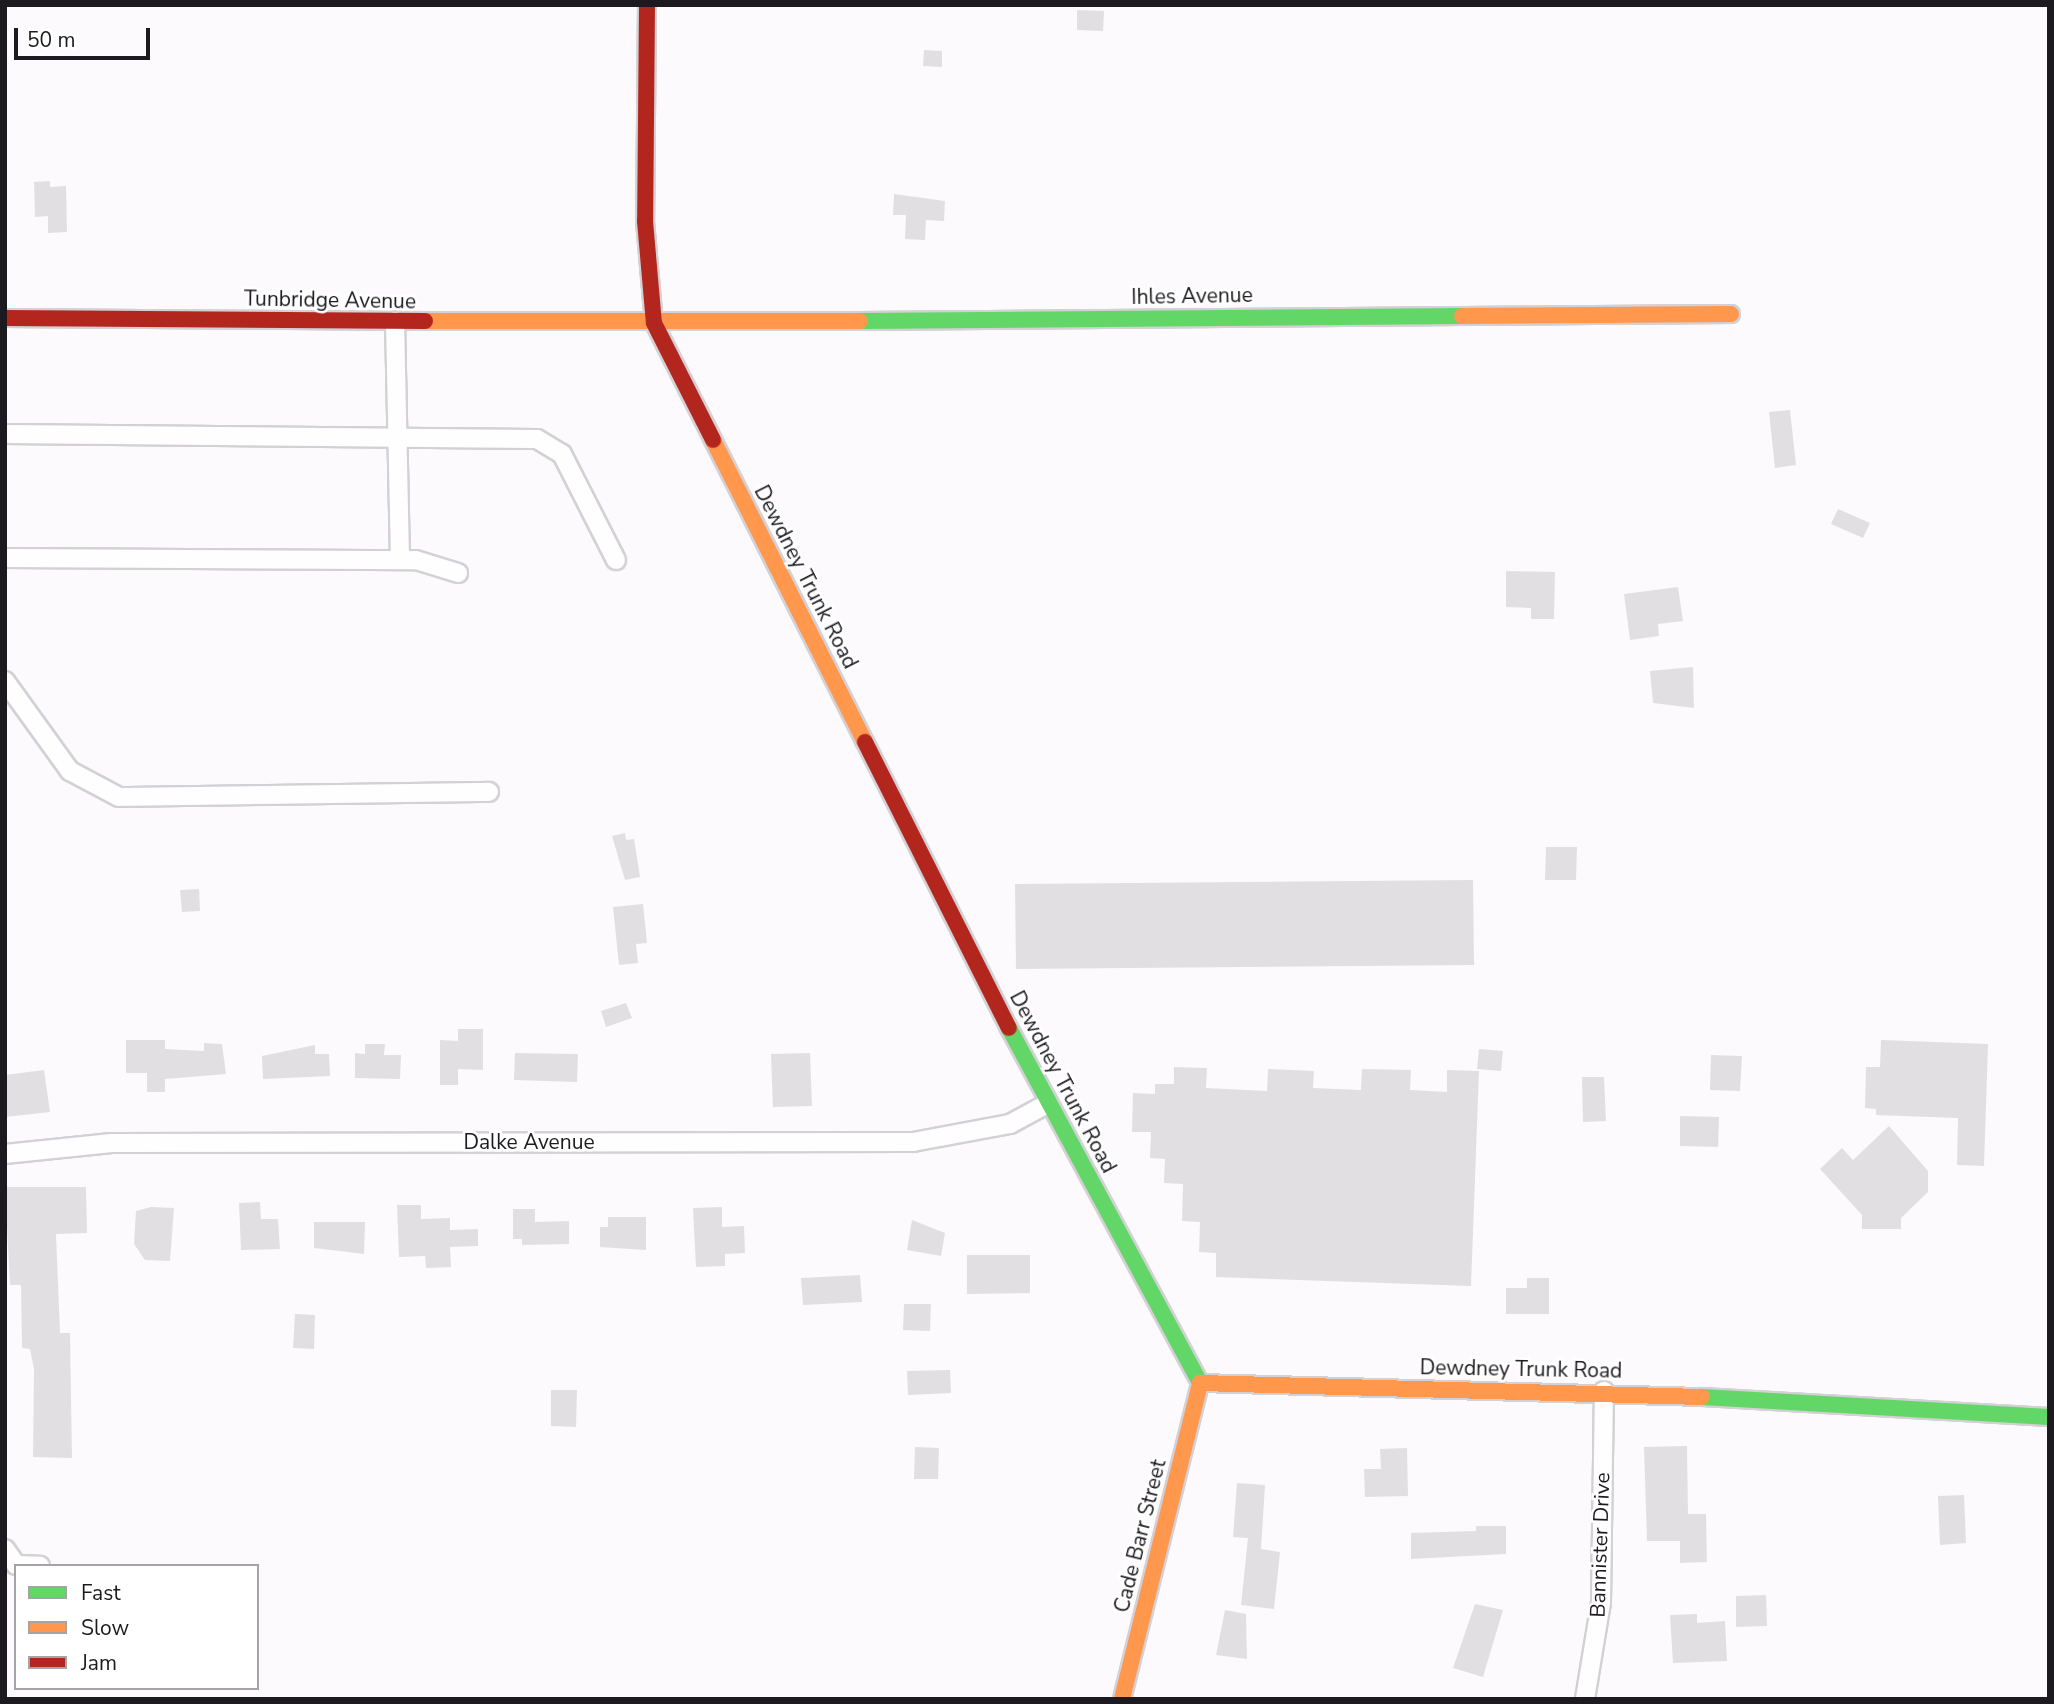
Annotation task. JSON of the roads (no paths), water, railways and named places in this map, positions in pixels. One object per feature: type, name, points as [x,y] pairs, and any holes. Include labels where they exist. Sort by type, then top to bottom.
[{"type":"main road","name":"Dewdney Trunk Road","points":[[647,5],[645,220],[654,323],[1047,1104],[1200,1383],[1604,1391],[2049,1417]]},
{"type":"main road","name":"Ihles Avenue","points":[[654,323],[1731,314]]},
{"type":"main road","name":"Tunbridge Avenue","points":[[5,318],[654,323]]},
{"type":"main road","name":"Cade Barr Street","points":[[1122,1699],[1200,1383]]},
{"type":"street","points":[[395,321],[400,560]]},
{"type":"street","points":[[5,434],[537,439],[562,454],[616,560]]},
{"type":"street","points":[[5,558],[400,560],[458,573]]},
{"type":"street","points":[[5,681],[70,771],[119,797],[489,792]]},
{"type":"street","name":"Dalke Avenue","points":[[5,1154],[111,1143],[913,1142],[1010,1124],[1047,1104]]},
{"type":"street","name":"Bannister Drive","points":[[1585,1699],[1601,1602],[1604,1391]]},
{"type":"street","points":[[5,1549],[15,1564]]}]
